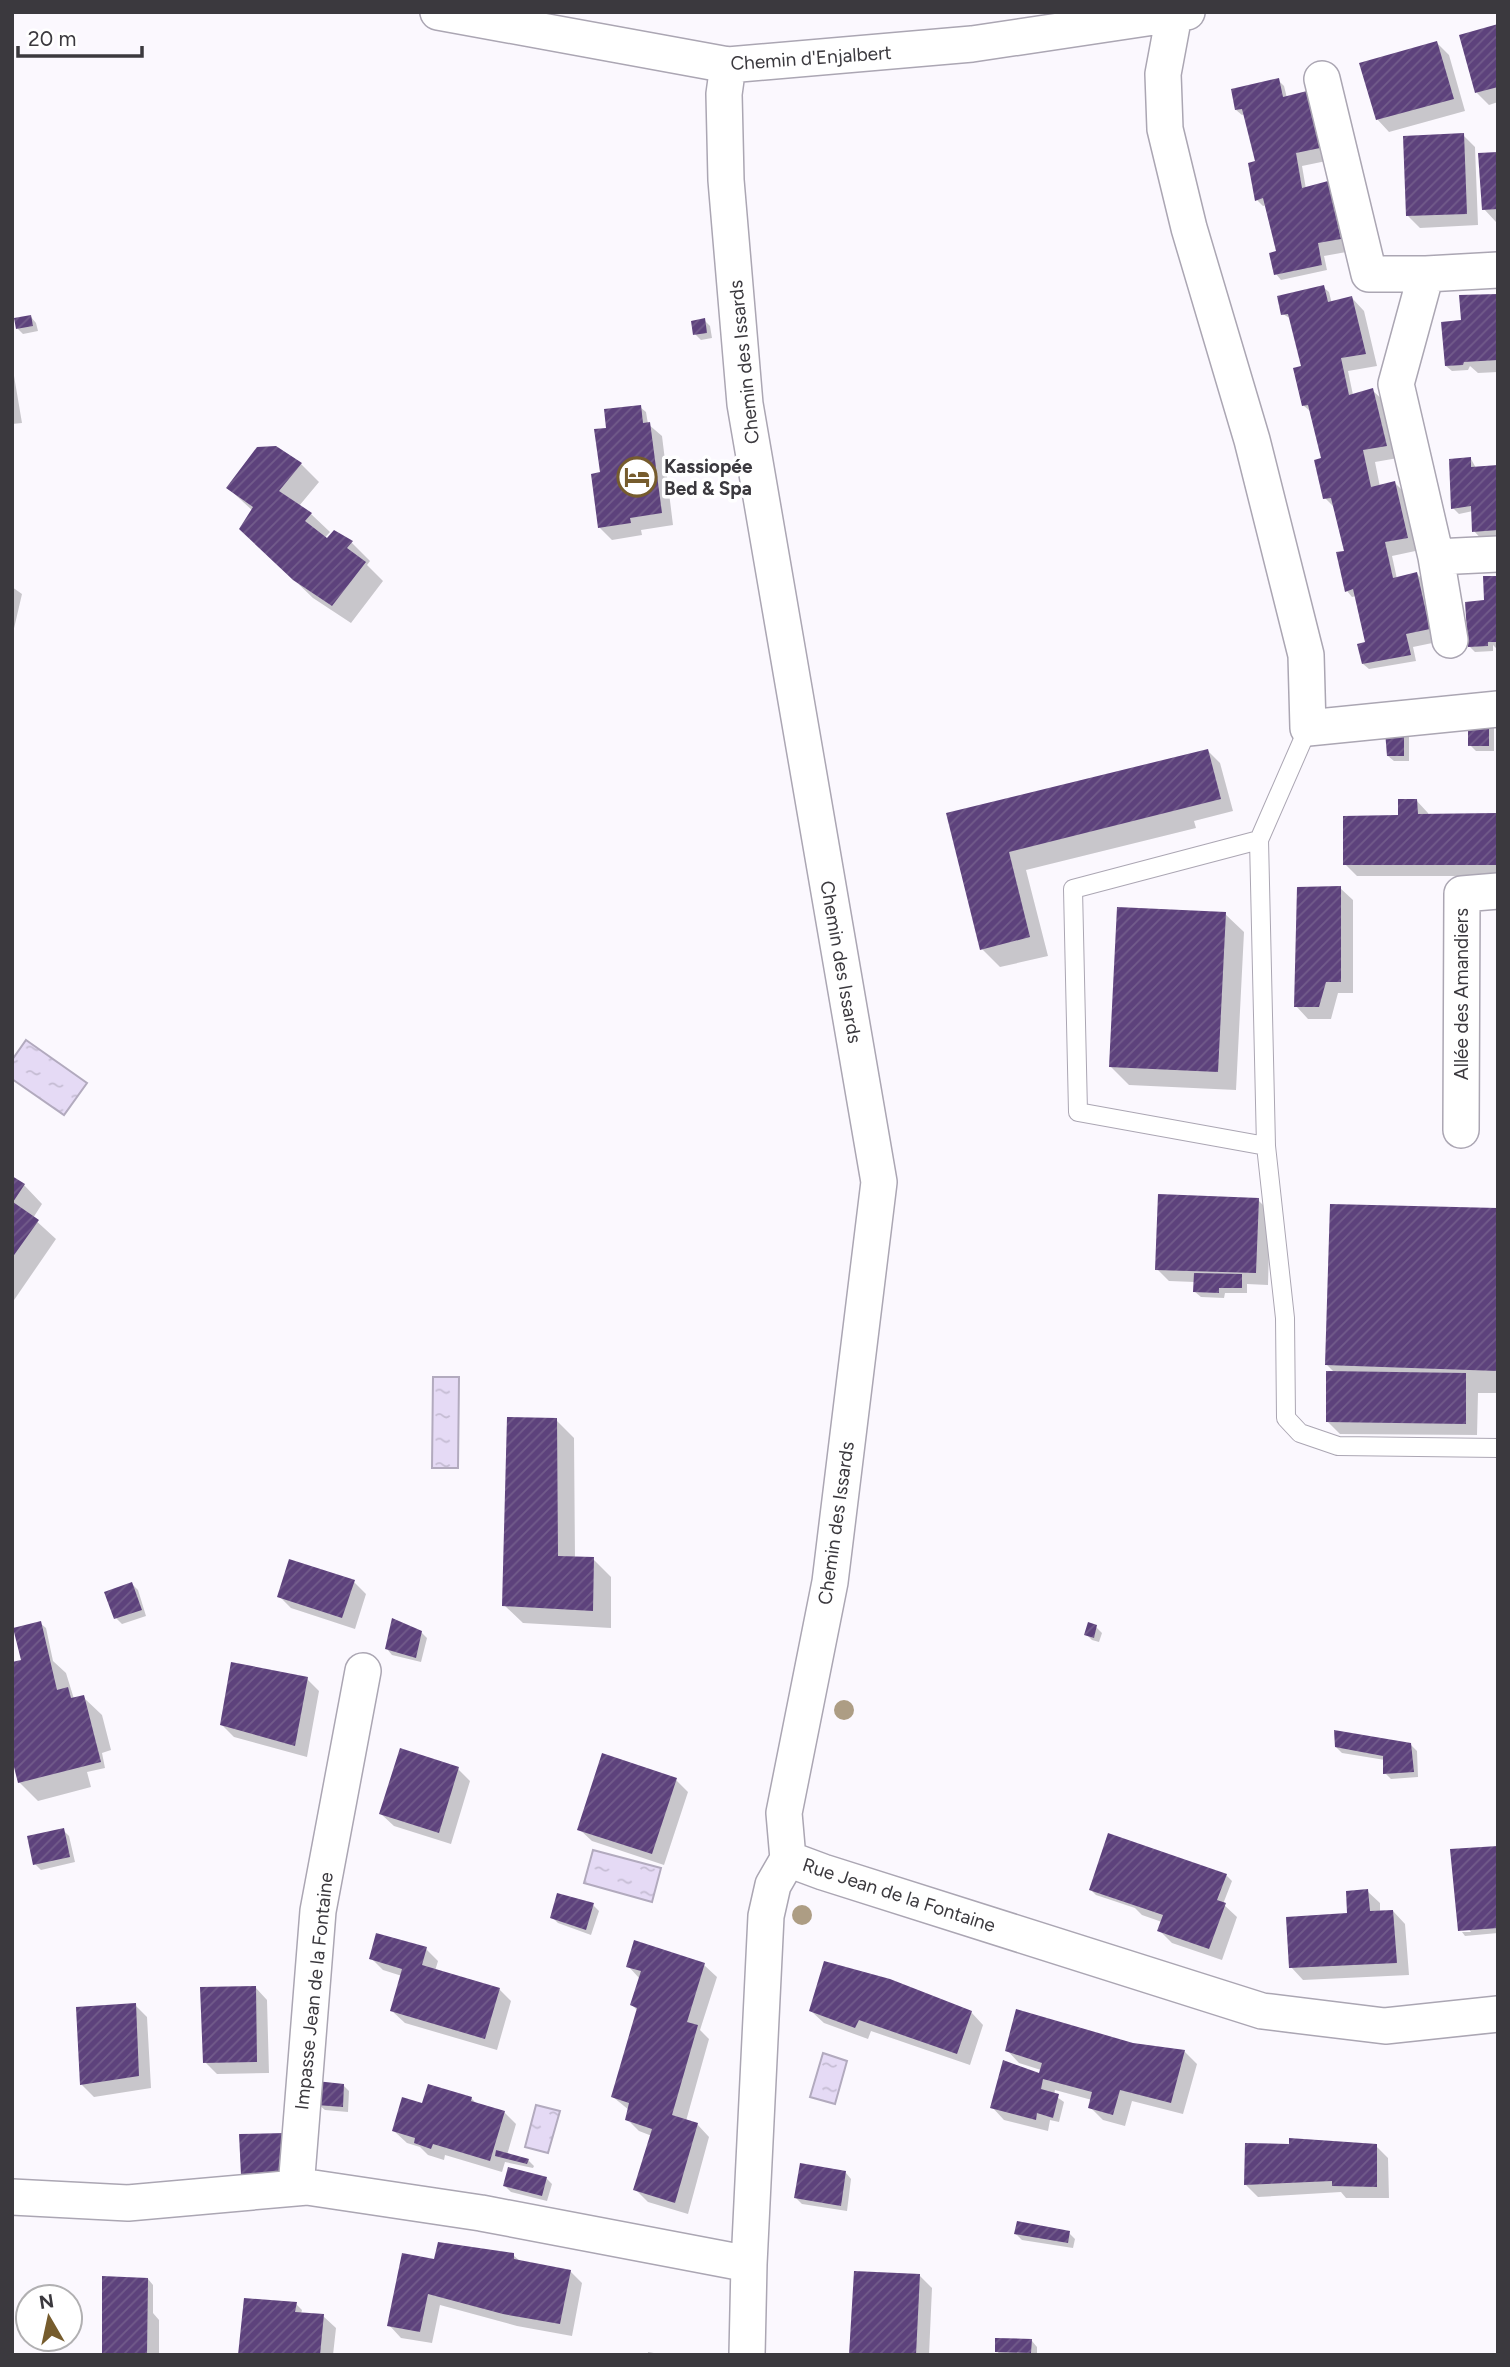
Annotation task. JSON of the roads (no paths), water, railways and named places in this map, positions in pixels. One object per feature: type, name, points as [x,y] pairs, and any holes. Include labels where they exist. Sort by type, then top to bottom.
[{"type":"street","name":"Chemin d'Enjalbert","points":[[450,13],[728,65],[972,44],[1180,14]]},
{"type":"street","points":[[1180,14],[1163,74],[1165,129],[1189,228],[1252,440],[1306,655],[1308,727],[1498,709]]},
{"type":"street","name":"Chemin des Issards","points":[[728,65],[724,94],[726,180],[745,404],[879,1182],[830,1582],[784,1813],[788,1858]]},
{"type":"street","points":[[1322,79],[1370,274],[1498,270]]},
{"type":"street","points":[[1426,274],[1396,384],[1436,558],[1450,640]]},
{"type":"street","points":[[1436,558],[1498,554]]},
{"type":"street","name":"Allée des Amandiers","points":[[1461,1130],[1462,894],[1498,891]]},
{"type":"street","name":"Impasse Jean de la Fontaine","points":[[296,2189],[318,1910],[363,1671]]},
{"type":"street","name":"Rue Jean de la Fontaine","points":[[747,2355],[766,1916],[773,1885],[788,1858],[823,1872],[1262,2011],[1385,2026],[1498,2014]]},
{"type":"street","points":[[12,2197],[128,2203],[307,2188],[481,2213],[749,2264]]},
{"type":"lane","points":[[1308,727],[1259,839],[1266,1146],[1286,1318],[1286,1418],[1300,1433],[1338,1446],[1498,1448]]},
{"type":"lane","points":[[1259,839],[1073,889],[1078,1112],[1266,1146]]},
{"type":"water","points":[[26,1040],[87,1083],[64,1115],[12,1079],[12,1060]]},
{"type":"water","points":[[433,1377],[459,1377],[458,1468],[432,1468]]},
{"type":"water","points":[[593,1850],[661,1868],[652,1902],[584,1883]]},
{"type":"water","points":[[823,2053],[847,2061],[835,2104],[810,2097]]},
{"type":"water","points":[[536,2105],[560,2111],[548,2153],[525,2147]]},
{"type":"place","name":"Kassiopée Bed & Spa","points":[[637,477]]}]
